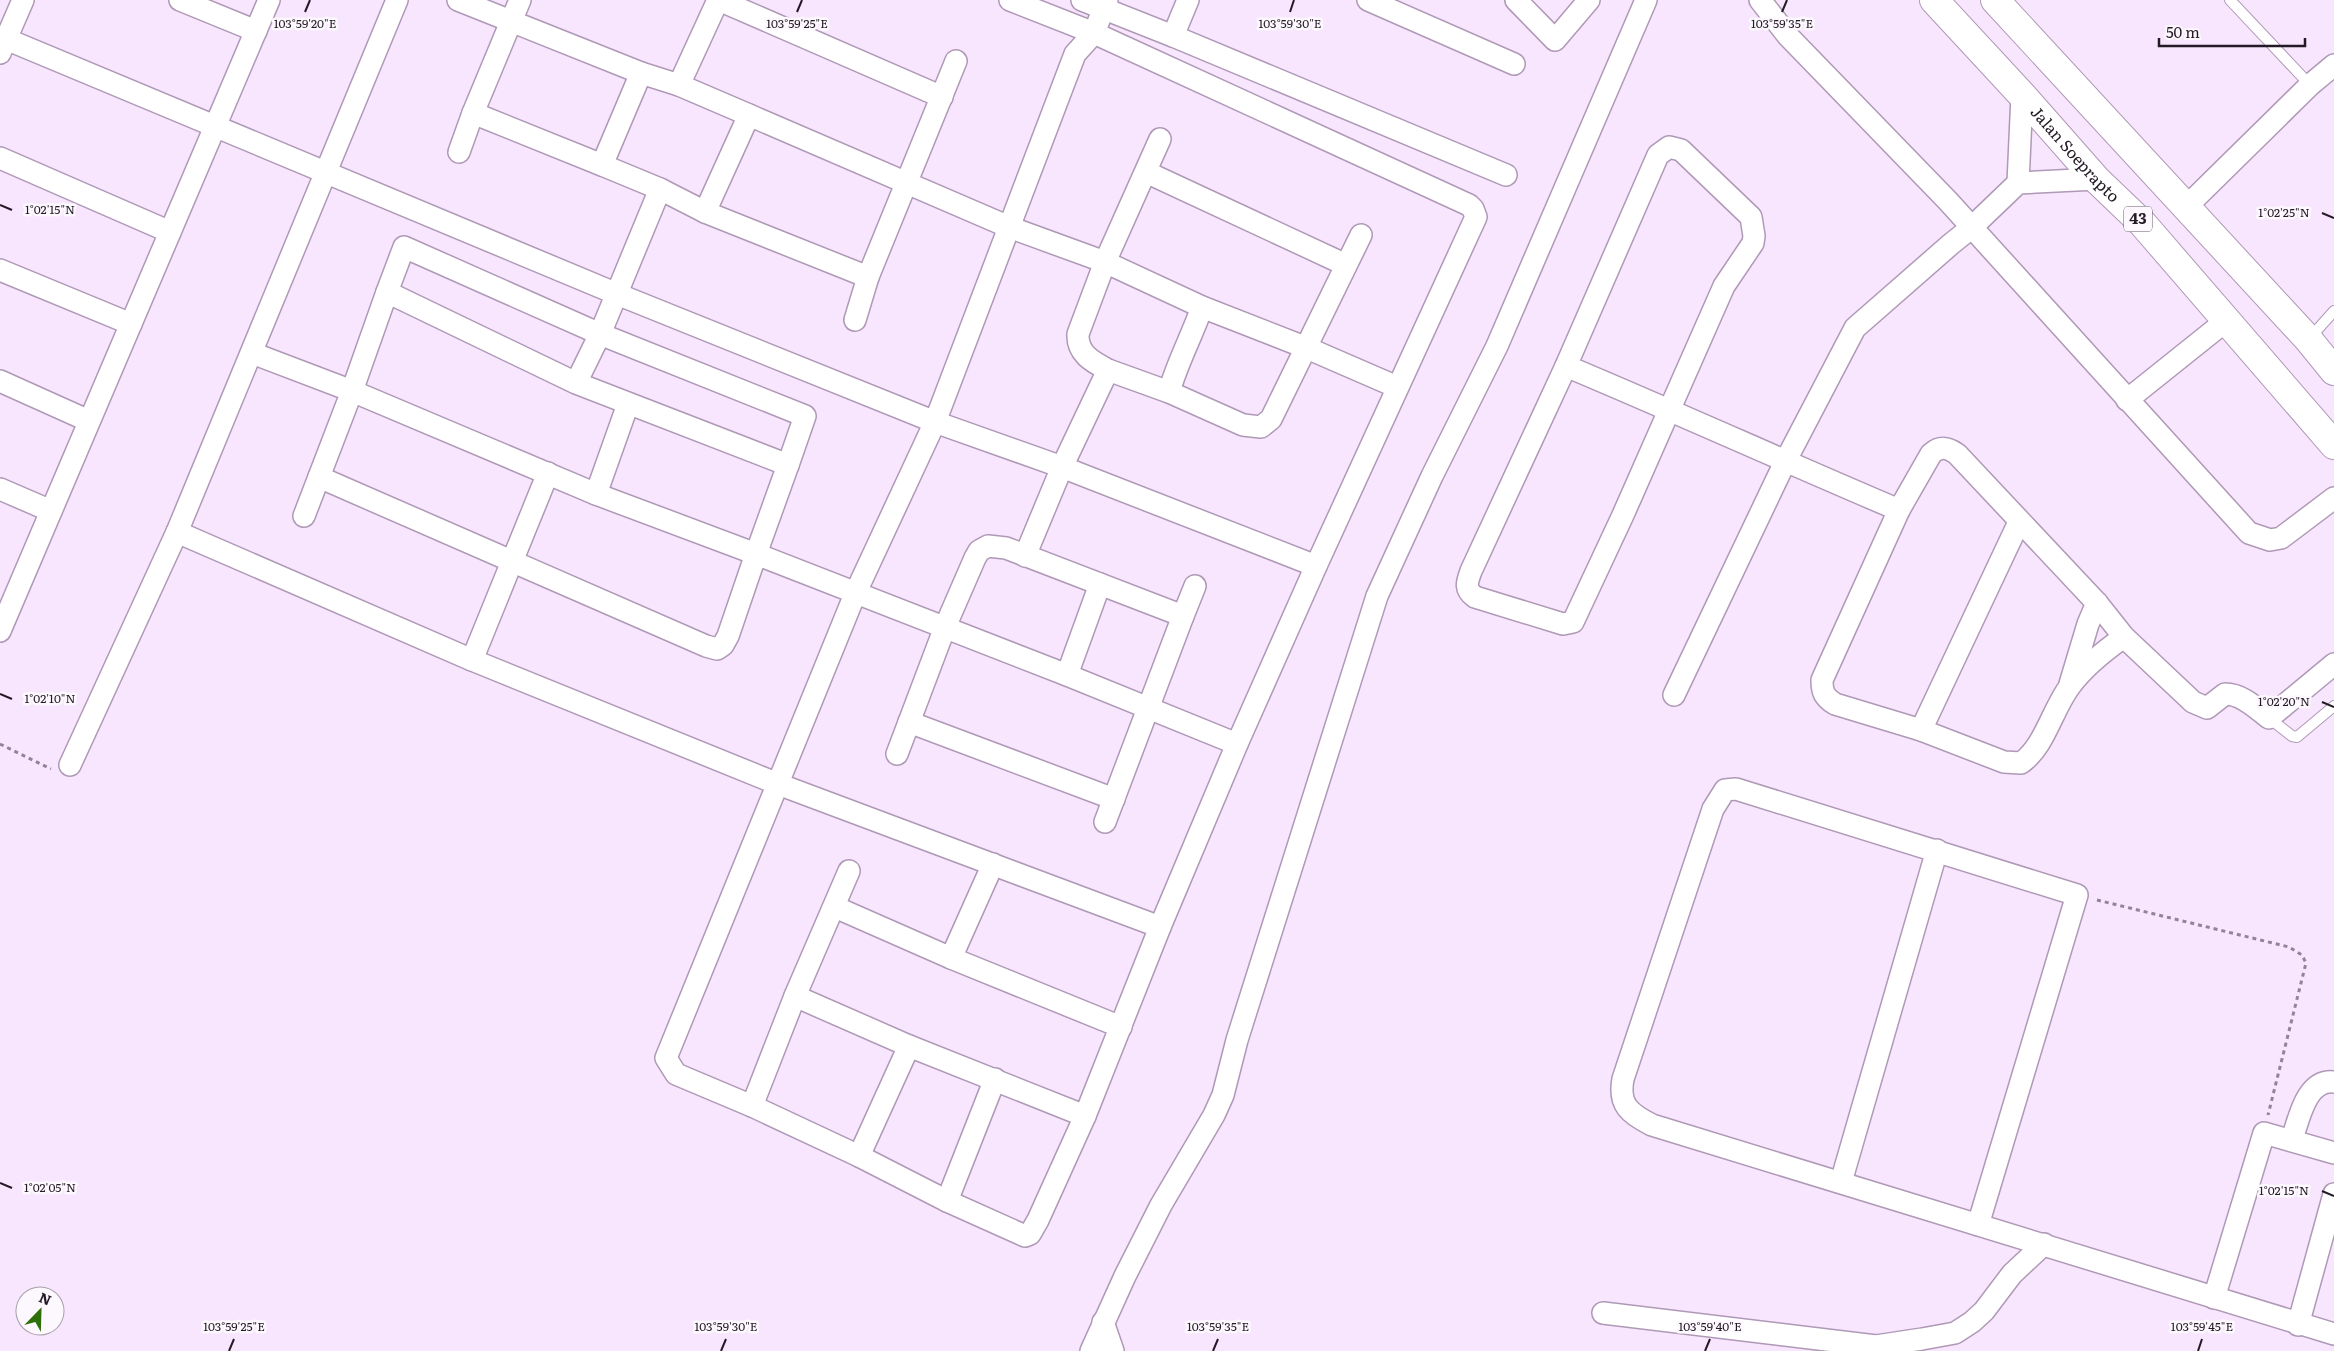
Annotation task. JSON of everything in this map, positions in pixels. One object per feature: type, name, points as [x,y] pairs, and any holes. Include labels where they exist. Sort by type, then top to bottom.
[{"type":"highway","name":"Jalan Soeprapto","points":[[1934,0],[2096,179],[2143,224],[2334,445]]},
{"type":"highway","name":"43","points":[[1994,0],[2308,339],[2334,371]]},
{"type":"street","points":[[23,0],[3,46],[216,125],[617,294],[935,422],[1062,467],[1316,566]]},
{"type":"street","points":[[180,0],[256,31]]},
{"type":"street","points":[[2,619],[51,511],[269,0]]},
{"type":"street","points":[[70,764],[178,532],[397,0]]},
{"type":"street","points":[[458,0],[640,73],[679,85],[1009,226],[1104,262],[1202,308],[1307,348],[1397,387]]},
{"type":"street","points":[[459,152],[473,113],[520,0]]},
{"type":"street","points":[[679,85],[719,0],[942,98]]},
{"type":"street","points":[[1010,0],[1094,33],[1474,209],[1476,219],[1397,387],[1237,744],[1160,927],[1085,1116],[1038,1220],[1028,1236],[1012,1231],[947,1201],[859,1156],[752,1106],[676,1074],[666,1058],[855,594],[935,422],[1075,54],[1094,33],[1106,5]]},
{"type":"street","points":[[1075,54],[1072,25],[1082,0],[1106,5],[1173,36],[1506,176]]},
{"type":"street","points":[[1173,36],[1188,0]]},
{"type":"street","points":[[1368,0],[1514,64]]},
{"type":"street","points":[[1516,0],[1555,40],[1589,0]]},
{"type":"street","points":[[1091,1351],[1103,1322],[1161,1205],[1214,1115],[1223,1096],[1237,1040],[1377,596],[1432,476],[1497,346],[1646,0]]},
{"type":"street","points":[[1760,0],[1788,36],[1948,202],[2249,533],[2256,537],[2270,540],[2281,538],[2334,498]]},
{"type":"street","points":[[855,320],[868,277],[956,61]]},
{"type":"street","points":[[2185,208],[2310,85],[2334,65]]},
{"type":"street","points":[[602,166],[640,73]]},
{"type":"street","points":[[2018,183],[2022,95]]},
{"type":"street","points":[[473,113],[660,189],[705,212],[868,277]]},
{"type":"street","points":[[705,212],[749,115]]},
{"type":"street","points":[[1160,139],[1104,262],[1082,321],[1078,342],[1080,349],[1090,360],[1108,370],[1169,392],[1243,425],[1262,427],[1271,419],[1362,235]]},
{"type":"street","points":[[1670,147],[1681,150],[1751,217],[1754,236],[1749,249],[1724,286],[1573,622],[1563,624],[1475,597],[1469,593],[1467,586],[1471,571],[1566,366],[1658,155],[1670,147]]},
{"type":"street","points":[[0,158],[170,232]]},
{"type":"street","points":[[1146,172],[1346,265]]},
{"type":"street","points":[[1674,695],[1785,462],[1855,328],[1929,262],[1971,228],[2018,183],[2096,179]]},
{"type":"street","points":[[576,383],[600,334],[660,189]]},
{"type":"street","points":[[304,516],[404,247],[600,334],[807,410],[728,636],[723,645],[717,648],[706,646],[319,477]]},
{"type":"street","points":[[0,270],[131,324]]},
{"type":"street","points":[[387,292],[576,383],[788,465]]},
{"type":"street","points":[[1169,392],[1175,372],[1202,308]]},
{"type":"street","points":[[2127,400],[2227,320]]},
{"type":"street","points":[[252,353],[352,391],[596,494],[945,627],[1237,744]]},
{"type":"street","points":[[1566,366],[1670,409],[1785,462],[1899,510]]},
{"type":"street","points":[[1026,556],[1062,467],[1108,370]]},
{"type":"street","points":[[0,381],[90,420]]},
{"type":"street","points":[[596,494],[628,404]]},
{"type":"street","points":[[2097,603],[2088,624],[2070,686],[2032,754],[2021,763],[2004,762],[1921,730],[1835,704],[1823,695],[1822,680],[1899,510],[1932,454],[1937,449],[1943,448],[1957,454],[2097,603],[2124,637],[2172,685],[2193,702],[2207,708],[2226,694],[2232,694],[2243,699],[2269,718],[2334,664]]},
{"type":"street","points":[[472,660],[548,473]]},
{"type":"street","points":[[0,489],[51,511]]},
{"type":"street","points":[[1921,730],[2019,522]]},
{"type":"street","points":[[178,532],[472,660],[778,784],[1160,927]]},
{"type":"street","points":[[897,754],[945,627],[980,551],[993,545],[1183,616]]},
{"type":"street","points":[[1067,675],[1100,584]]},
{"type":"street","points":[[1105,822],[1195,586]]},
{"type":"street","points":[[2070,686],[2105,651],[2124,637]]},
{"type":"street","points":[[909,722],[1114,798]]},
{"type":"street","points":[[1978,1225],[2077,895],[1736,789],[1724,790],[1713,809],[1623,1079],[1621,1091],[1626,1108],[1637,1118],[1652,1125],[1978,1225],[2044,1244],[2298,1325],[2334,1334]]},
{"type":"street","points":[[1840,1182],[1937,850]]},
{"type":"street","points":[[951,958],[993,864]]},
{"type":"street","points":[[752,1106],[795,996],[849,872]]},
{"type":"street","points":[[835,907],[951,958],[1121,1027]]},
{"type":"street","points":[[795,996],[909,1046],[1085,1116]]},
{"type":"street","points":[[859,1156],[909,1046]]},
{"type":"street","points":[[947,1201],[995,1079]]},
{"type":"street","points":[[2292,1139],[2312,1091],[2325,1082],[2334,1082]]},
{"type":"street","points":[[2214,1298],[2264,1133],[2292,1139],[2334,1153]]},
{"type":"street","points":[[2298,1325],[2334,1194]]},
{"type":"street","points":[[1603,1313],[1876,1346],[1922,1339],[1955,1333],[1972,1322],[1984,1312],[2012,1274],[2044,1244]]},
{"type":"street","points":[[1103,1322],[1114,1351]]},
{"type":"lane","points":[[2230,0],[2310,85]]},
{"type":"lane","points":[[2308,339],[2334,312]]},
{"type":"lane","points":[[2269,718],[2292,736],[2297,737],[2334,706]]},
{"type":"path","points":[[0,744],[56,771],[64,770],[70,764]]},
{"type":"path","points":[[2077,895],[2289,947],[2305,959],[2306,963],[2264,1133]]}]
